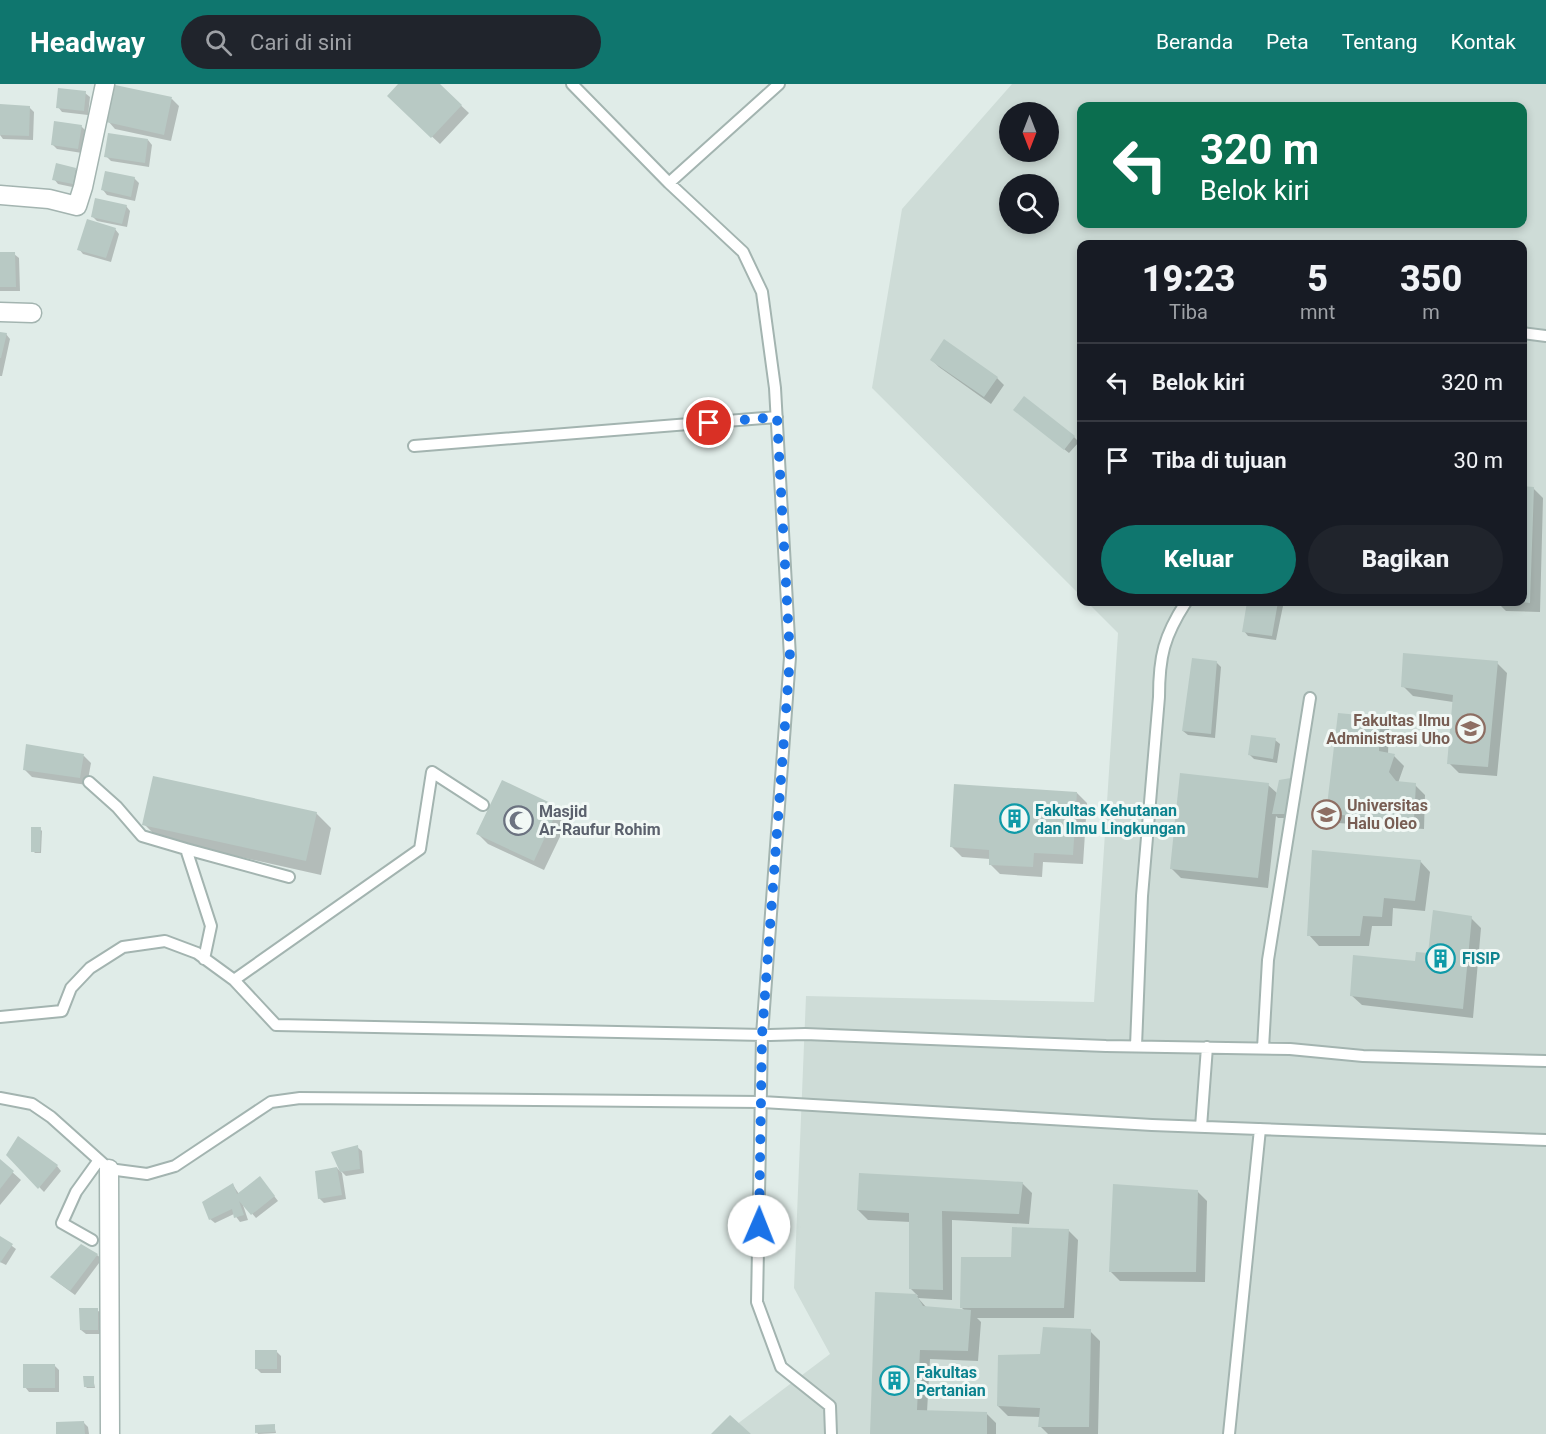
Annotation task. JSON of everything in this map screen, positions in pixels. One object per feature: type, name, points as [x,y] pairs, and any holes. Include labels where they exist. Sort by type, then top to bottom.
[{"type":"street","points":[[0,195],[49,199],[77,206],[105,84]]},
{"type":"street","points":[[0,312],[32,313]]},
{"type":"street","points":[[104,1165],[110,1434]]},
{"type":"lane","points":[[572,84],[669,183],[743,252],[762,292],[775,388],[790,657],[762,1035],[757,1302],[781,1367],[830,1406],[831,1434]]},
{"type":"lane","points":[[669,183],[780,84]]},
{"type":"lane","points":[[1527,334],[1546,336]]},
{"type":"lane","points":[[414,446],[777,417]]},
{"type":"lane","points":[[1136,1046],[1142,896],[1159,697],[1159,666],[1168,633],[1184,606]]},
{"type":"lane","points":[[1263,1048],[1268,960],[1310,698]]},
{"type":"lane","points":[[234,980],[420,849],[432,772],[483,805]]},
{"type":"lane","points":[[89,782],[117,807],[142,836],[289,877]]},
{"type":"lane","points":[[186,849],[211,926],[204,959]]},
{"type":"lane","points":[[0,1017],[62,1011],[71,988],[90,968],[123,948],[165,941],[197,953],[234,980],[276,1025],[805,1034],[1136,1046],[1263,1048],[1363,1056],[1546,1061]]},
{"type":"lane","points":[[1201,1127],[1207,1047]]},
{"type":"lane","points":[[0,1098],[32,1104],[51,1117],[104,1165],[147,1174],[175,1166],[271,1101],[300,1098],[761,1102],[1201,1127],[1546,1140]]},
{"type":"lane","points":[[1229,1434],[1260,1129]]},
{"type":"lane","points":[[92,1240],[62,1223],[76,1192],[104,1165]]},
{"type":"shaded area","name":"Universitas Halu Oleo","points":[[1012,84],[1546,84],[1546,1434],[724,1434],[830,1354],[794,1288],[806,996],[1094,1002],[1118,633],[1091,606],[1527,606],[1527,240],[1077,240],[1077,592],[872,388],[902,209]]},
{"type":"building","points":[[398,84],[440,84],[462,105],[431,138],[387,96]]},
{"type":"building","points":[[115,85],[172,97],[164,135],[106,122]]},
{"type":"building","points":[[58,88],[86,91],[84,111],[56,108]]},
{"type":"building","points":[[0,104],[30,106],[29,136],[0,135]]},
{"type":"building","points":[[54,121],[82,125],[78,149],[51,145]]},
{"type":"building","points":[[108,133],[148,139],[145,163],[104,157]]},
{"type":"building","points":[[56,163],[76,168],[73,184],[52,180]]},
{"type":"building","points":[[105,171],[135,177],[131,197],[101,190]]},
{"type":"building","points":[[95,198],[127,205],[122,224],[91,217]]},
{"type":"building","points":[[87,219],[116,228],[106,258],[77,250]]},
{"type":"building","points":[[0,252],[15,252],[16,287],[0,287]]},
{"type":"building","points":[[0,332],[7,333],[1,358],[0,358]]},
{"type":"building","points":[[944,339],[998,377],[984,397],[930,360]]},
{"type":"building","points":[[1024,396],[1075,436],[1064,450],[1013,410]]},
{"type":"building","points":[[1527,486],[1534,487],[1530,603],[1527,603]]},
{"type":"building","points":[[1246,606],[1277,606],[1272,636],[1242,632]]},
{"type":"building","name":"Fakultas Ilmu Administrasi Uho","points":[[1403,653],[1498,661],[1488,767],[1447,764],[1453,695],[1401,687]]},
{"type":"building","points":[[1192,658],[1217,661],[1211,734],[1182,731]]},
{"type":"building","points":[[1338,713],[1380,717],[1379,751],[1395,754],[1389,772],[1396,781],[1416,783],[1414,820],[1326,814]]},
{"type":"building","points":[[1251,735],[1276,738],[1273,759],[1248,755]]},
{"type":"building","points":[[26,744],[84,754],[80,778],[23,770]]},
{"type":"building","points":[[1180,773],[1269,783],[1258,878],[1170,869]]},
{"type":"building","points":[[153,776],[317,812],[306,861],[142,825]]},
{"type":"building","points":[[1291,778],[1286,814],[1272,814],[1279,780]]},
{"type":"building","name":"Masjid Ar-Raufur Rohim","points":[[502,780],[559,807],[534,861],[476,834]]},
{"type":"building","name":"Fakultas Kehutanan dan Ilmu Lingkungan","points":[[954,784],[1077,792],[1073,855],[1034,853],[1033,867],[989,865],[989,850],[950,847]]},
{"type":"building","points":[[31,827],[41,827],[40,852],[31,852]]},
{"type":"building","points":[[1312,850],[1421,860],[1415,901],[1384,898],[1382,917],[1363,916],[1360,936],[1307,936]]},
{"type":"building","name":"FISIP","points":[[1433,910],[1472,916],[1463,1009],[1350,996],[1353,955],[1415,961],[1416,952],[1428,953]]},
{"type":"building","points":[[18,1136],[58,1165],[38,1189],[6,1155]]},
{"type":"building","points":[[358,1145],[360,1169],[340,1172],[331,1152]]},
{"type":"building","points":[[0,1159],[14,1171],[0,1189]]},
{"type":"building","points":[[337,1167],[342,1195],[318,1199],[315,1171]]},
{"type":"building","points":[[859,1173],[1023,1182],[1019,1214],[942,1211],[943,1290],[909,1289],[909,1213],[857,1210]]},
{"type":"building","points":[[260,1176],[275,1196],[251,1215],[239,1201],[244,1215],[234,1218],[232,1209],[209,1220],[202,1202],[233,1183],[237,1194]]},
{"type":"building","points":[[1113,1184],[1198,1190],[1196,1272],[1109,1272]]},
{"type":"building","points":[[1012,1227],[1069,1229],[1064,1308],[960,1308],[961,1257],[1011,1257]]},
{"type":"building","points":[[0,1236],[13,1244],[0,1263]]},
{"type":"building","points":[[81,1244],[98,1254],[70,1291],[50,1277]]},
{"type":"building","name":"Fakultas Pertanian","points":[[875,1292],[916,1294],[923,1306],[971,1310],[968,1351],[920,1350],[917,1410],[987,1412],[987,1434],[870,1434]]},
{"type":"building","points":[[79,1308],[98,1308],[98,1330],[80,1330]]},
{"type":"building","points":[[1043,1327],[1091,1329],[1089,1427],[1038,1427],[1040,1408],[997,1406],[998,1355],[1040,1354]]},
{"type":"building","points":[[255,1350],[277,1350],[277,1369],[255,1369]]},
{"type":"building","points":[[23,1364],[55,1364],[55,1388],[23,1388]]},
{"type":"building","points":[[83,1376],[94,1376],[94,1387],[84,1387]]},
{"type":"building","points":[[730,1415],[751,1434],[711,1434]]},
{"type":"building","points":[[84,1421],[85,1434],[56,1434],[56,1422]]},
{"type":"building","points":[[275,1424],[275,1432],[255,1433],[255,1425]]},
{"type":"place","name":"Fakultas Ilmu Administrasi Uho","points":[[1471,729]]},
{"type":"place","name":"Universitas Halu Oleo","points":[[1326,814]]},
{"type":"place","name":"Fakultas Kehutanan dan Ilmu Lingkungan","points":[[1014,819]]},
{"type":"place","name":"Masjid Ar-Raufur Rohim","points":[[518,820]]},
{"type":"place","name":"FISIP","points":[[1441,958]]},
{"type":"place","name":"Fakultas Pertanian","points":[[895,1381]]},
{"type":"route","points":[[709,423],[777,417],[790,657],[762,1035],[759,1226]]}]
